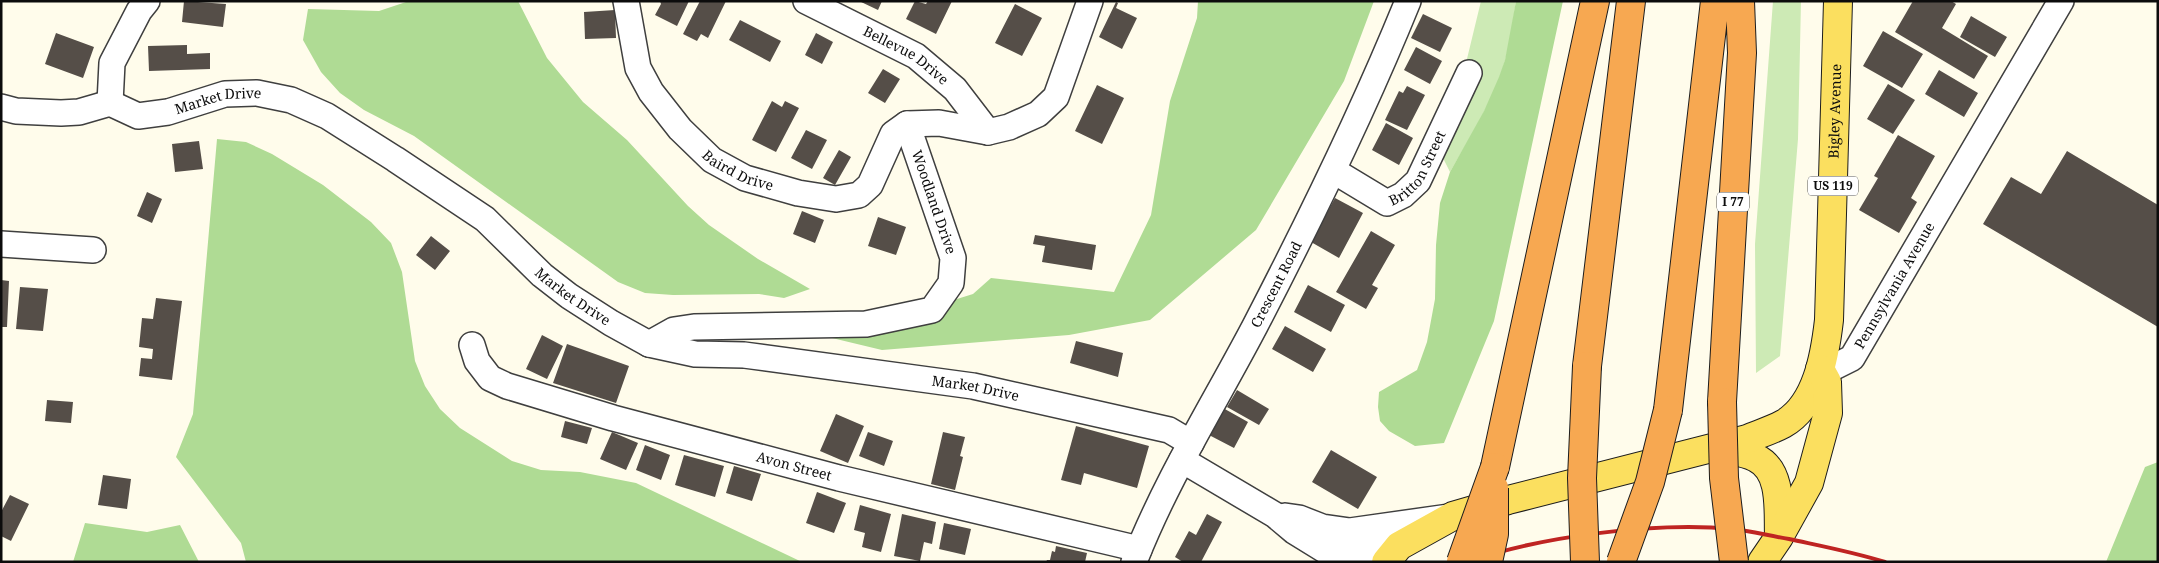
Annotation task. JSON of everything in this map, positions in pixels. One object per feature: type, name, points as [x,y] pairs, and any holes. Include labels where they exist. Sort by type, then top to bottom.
[{"type":"highway","points":[[1462,562],[1495,467],[1595,1]]},
{"type":"highway","points":[[1585,562],[1582,478],[1587,366],[1631,1]]},
{"type":"highway","points":[[1621,562],[1650,482],[1668,410],[1715,1]]},
{"type":"highway","name":"I 77","points":[[1734,562],[1724,478],[1722,402],[1742,53],[1740,1]]},
{"type":"highway","points":[[1488,562],[1494,534],[1495,467]]},
{"type":"main road","name":"Bigley Avenue","points":[[1820,369],[1826,348],[1830,320],[1838,1]]},
{"type":"main road","points":[[1762,562],[1779,537],[1809,483],[1828,413],[1827,382],[1820,369]]},
{"type":"main road","name":"US 119","points":[[1392,554],[1453,516],[1508,500],[1716,448],[1747,439],[1784,424],[1800,410],[1810,395],[1820,369]]},
{"type":"main road","points":[[1716,448],[1756,457],[1766,465],[1775,480],[1779,537]]},
{"type":"street","points":[[1,107],[16,111],[61,113],[79,112],[110,103],[112,63],[146,1]]},
{"type":"street","name":"Baird Drive","points":[[626,1],[638,68],[651,92],[680,129],[712,160],[745,178],[798,193],[836,198],[859,195],[870,185],[893,134],[907,124]]},
{"type":"street","name":"Bellevue Drive","points":[[806,1],[916,56],[955,89],[988,132]]},
{"type":"street","points":[[907,124],[940,123],[988,132],[1009,128],[1038,114],[1056,97],[1090,1]]},
{"type":"street","name":"Crescent Road","points":[[1136,556],[1186,452],[1255,326],[1334,171],[1408,1]]},
{"type":"street","name":"Pennsylvania Avenue","points":[[1820,369],[1828,370],[1852,358],[2061,1]]},
{"type":"street","name":"Britton Street","points":[[1334,171],[1387,203],[1403,195],[1418,181],[1469,73]]},
{"type":"street","name":"Market Drive","points":[[110,103],[138,116],[168,112],[225,94],[257,93],[291,100],[327,116],[395,158],[485,219],[542,275],[569,296],[611,323],[650,344],[695,354],[744,355],[974,386],[1169,430],[1186,452],[1275,515]]},
{"type":"street","name":"Woodland Drive","points":[[650,344],[674,330],[694,327],[866,324],[932,310],[951,284],[953,258],[907,124]]},
{"type":"street","points":[[1,244],[93,250]]},
{"type":"street","name":"Avon Street","points":[[472,345],[477,361],[490,378],[507,386],[613,418],[1136,556]]},
{"type":"street","points":[[1828,413],[1852,358]]},
{"type":"street","points":[[1275,515],[1299,518],[1340,531],[1453,516]]},
{"type":"street","points":[[1275,515],[1294,531],[1332,557],[1367,552],[1392,554]]},
{"type":"green space","points":[[409,1],[518,1],[547,58],[583,102],[627,140],[688,206],[709,225],[758,259],[810,289],[784,298],[759,294],[673,295],[645,293],[618,282],[414,136],[364,110],[340,93],[321,72],[303,40],[308,9],[379,11]]},
{"type":"green space","points":[[1198,1],[1374,1],[1344,81],[1256,230],[1150,320],[1069,335],[882,350],[832,338],[973,294],[991,278],[1114,292],[1151,215],[1170,101],[1197,18]]},
{"type":"green space","points":[[1481,1],[1516,1],[1510,39],[1506,58],[1495,89],[1450,172],[1443,158]]},
{"type":"green space","points":[[1516,1],[1563,1],[1494,321],[1444,443],[1415,446],[1389,431],[1380,421],[1378,407],[1379,392],[1417,370],[1427,342],[1435,299],[1436,245],[1440,203],[1450,172],[1484,111],[1499,77],[1505,60]]},
{"type":"green space","points":[[1773,1],[1801,1],[1798,139],[1780,356],[1756,373],[1755,244]]},
{"type":"green space","points":[[217,139],[246,142],[272,154],[323,185],[371,222],[391,243],[402,272],[415,361],[425,386],[440,409],[460,428],[512,461],[541,470],[580,472],[636,483],[802,562],[246,562],[241,543],[176,457],[193,414]]},
{"type":"green space","points":[[2158,462],[2158,562],[2106,562],[2145,467]]},
{"type":"green space","points":[[85,523],[147,532],[180,525],[199,562],[73,562]]},
{"type":"building","points":[[184,1],[226,4],[223,27],[182,22]]},
{"type":"building","points":[[660,1],[689,1],[677,26],[655,15],[661,4]]},
{"type":"building","points":[[700,1],[726,1],[708,38],[701,34],[697,41],[683,34]]},
{"type":"building","points":[[859,1],[882,1],[878,10]]},
{"type":"building","points":[[915,1],[926,4],[928,1],[952,1],[936,34],[906,19]]},
{"type":"building","points":[[1913,1],[1951,1],[1956,4],[1942,28],[1988,56],[1974,79],[1895,32]]},
{"type":"building","points":[[1116,2],[1118,3],[1116,8],[1137,18],[1122,49],[1099,37]]},
{"type":"building","points":[[1015,4],[1042,18],[1022,56],[995,43]]},
{"type":"building","points":[[615,10],[616,38],[585,39],[584,12]]},
{"type":"building","points":[[1423,14],[1452,28],[1440,52],[1411,38]]},
{"type":"building","points":[[1971,16],[2007,37],[1995,57],[1960,37]]},
{"type":"building","points":[[740,20],[781,41],[770,62],[729,40]]},
{"type":"building","points":[[1883,31],[1923,54],[1902,88],[1863,66]]},
{"type":"building","points":[[56,33],[94,47],[83,78],[45,64]]},
{"type":"building","points":[[816,33],[833,42],[822,64],[805,55]]},
{"type":"building","points":[[187,45],[187,54],[210,53],[210,69],[149,71],[148,46]]},
{"type":"building","points":[[1416,47],[1442,61],[1430,84],[1404,70]]},
{"type":"building","points":[[883,69],[900,79],[885,103],[868,93]]},
{"type":"building","points":[[1939,70],[1978,93],[1964,117],[1925,94]]},
{"type":"building","points":[[1888,84],[1915,100],[1893,134],[1867,119]]},
{"type":"building","points":[[1097,85],[1124,98],[1102,144],[1075,131]]},
{"type":"building","points":[[1407,86],[1425,95],[1407,130],[1385,120],[1399,91],[1403,93]]},
{"type":"building","points":[[772,101],[782,107],[785,101],[799,108],[776,152],[752,140]]},
{"type":"building","points":[[1386,123],[1413,138],[1399,165],[1372,150]]},
{"type":"building","points":[[806,130],[827,140],[812,169],[791,158]]},
{"type":"building","points":[[1898,135],[1935,156],[1911,198],[1917,202],[1899,233],[1859,210],[1878,178],[1874,176]]},
{"type":"building","points":[[199,141],[203,169],[175,172],[172,144]]},
{"type":"building","points":[[839,150],[851,157],[835,185],[823,178]]},
{"type":"building","points":[[2067,151],[2158,205],[2158,327],[1983,224],[2011,177],[2041,194]]},
{"type":"building","points":[[147,192],[162,199],[152,223],[137,216]]},
{"type":"building","points":[[1335,198],[1363,213],[1339,258],[1311,242]]},
{"type":"building","points":[[802,211],[824,220],[815,243],[793,234]]},
{"type":"building","points":[[878,217],[906,227],[896,255],[868,246]]},
{"type":"building","points":[[1371,231],[1395,245],[1372,285],[1378,288],[1366,309],[1336,292]]},
{"type":"building","points":[[1035,235],[1096,245],[1092,270],[1042,262],[1045,246],[1033,244]]},
{"type":"building","points":[[431,236],[450,251],[435,270],[416,255]]},
{"type":"building","points":[[1,280],[9,281],[7,327],[1,327]]},
{"type":"building","points":[[1308,285],[1345,305],[1331,332],[1294,312]]},
{"type":"building","points":[[20,287],[48,289],[43,331],[16,329]]},
{"type":"building","points":[[156,298],[182,301],[172,380],[139,376],[141,358],[152,359],[153,349],[139,347],[142,318],[153,319]]},
{"type":"building","points":[[1285,326],[1326,349],[1313,372],[1272,349]]},
{"type":"building","points":[[542,335],[563,346],[547,379],[526,369]]},
{"type":"building","points":[[1076,341],[1123,353],[1118,377],[1070,363]]},
{"type":"building","points":[[567,344],[629,366],[616,403],[553,383]]},
{"type":"building","points":[[1237,390],[1269,409],[1259,425],[1227,407]]},
{"type":"building","points":[[47,400],[73,402],[71,423],[45,421]]},
{"type":"building","points":[[1223,408],[1248,422],[1234,448],[1209,435]]},
{"type":"building","points":[[836,414],[864,426],[848,463],[820,451]]},
{"type":"building","points":[[565,421],[592,428],[587,444],[561,437]]},
{"type":"building","points":[[1076,426],[1149,446],[1137,488],[1084,473],[1081,485],[1061,480]]},
{"type":"building","points":[[612,432],[638,443],[626,470],[600,459]]},
{"type":"building","points":[[868,432],[893,441],[884,466],[859,456]]},
{"type":"building","points":[[943,432],[965,437],[960,456],[963,457],[955,490],[931,484]]},
{"type":"building","points":[[645,445],[670,455],[661,480],[636,470]]},
{"type":"building","points":[[1331,450],[1377,477],[1358,509],[1312,482]]},
{"type":"building","points":[[684,455],[724,466],[715,497],[675,485]]},
{"type":"building","points":[[734,466],[761,474],[752,501],[726,493]]},
{"type":"building","points":[[103,475],[131,479],[127,509],[98,505]]},
{"type":"building","points":[[817,492],[846,503],[834,533],[806,523]]},
{"type":"building","points":[[10,495],[29,504],[11,541],[1,536],[1,512]]},
{"type":"building","points":[[860,505],[891,514],[881,552],[862,547],[865,533],[854,530]]},
{"type":"building","points":[[902,514],[936,522],[932,544],[924,542],[920,561],[894,556]]},
{"type":"building","points":[[1207,514],[1222,522],[1201,562],[1183,562],[1175,557],[1189,531],[1196,535]]},
{"type":"building","points":[[944,523],[971,529],[965,555],[939,549]]},
{"type":"building","points":[[1056,546],[1087,553],[1085,562],[1046,562],[1050,560],[1052,551],[1055,552]]},
{"type":"railway","points":[[1467,562],[1563,538],[1634,530],[1702,527],[1754,532],[1837,549],[1885,562]]}]
